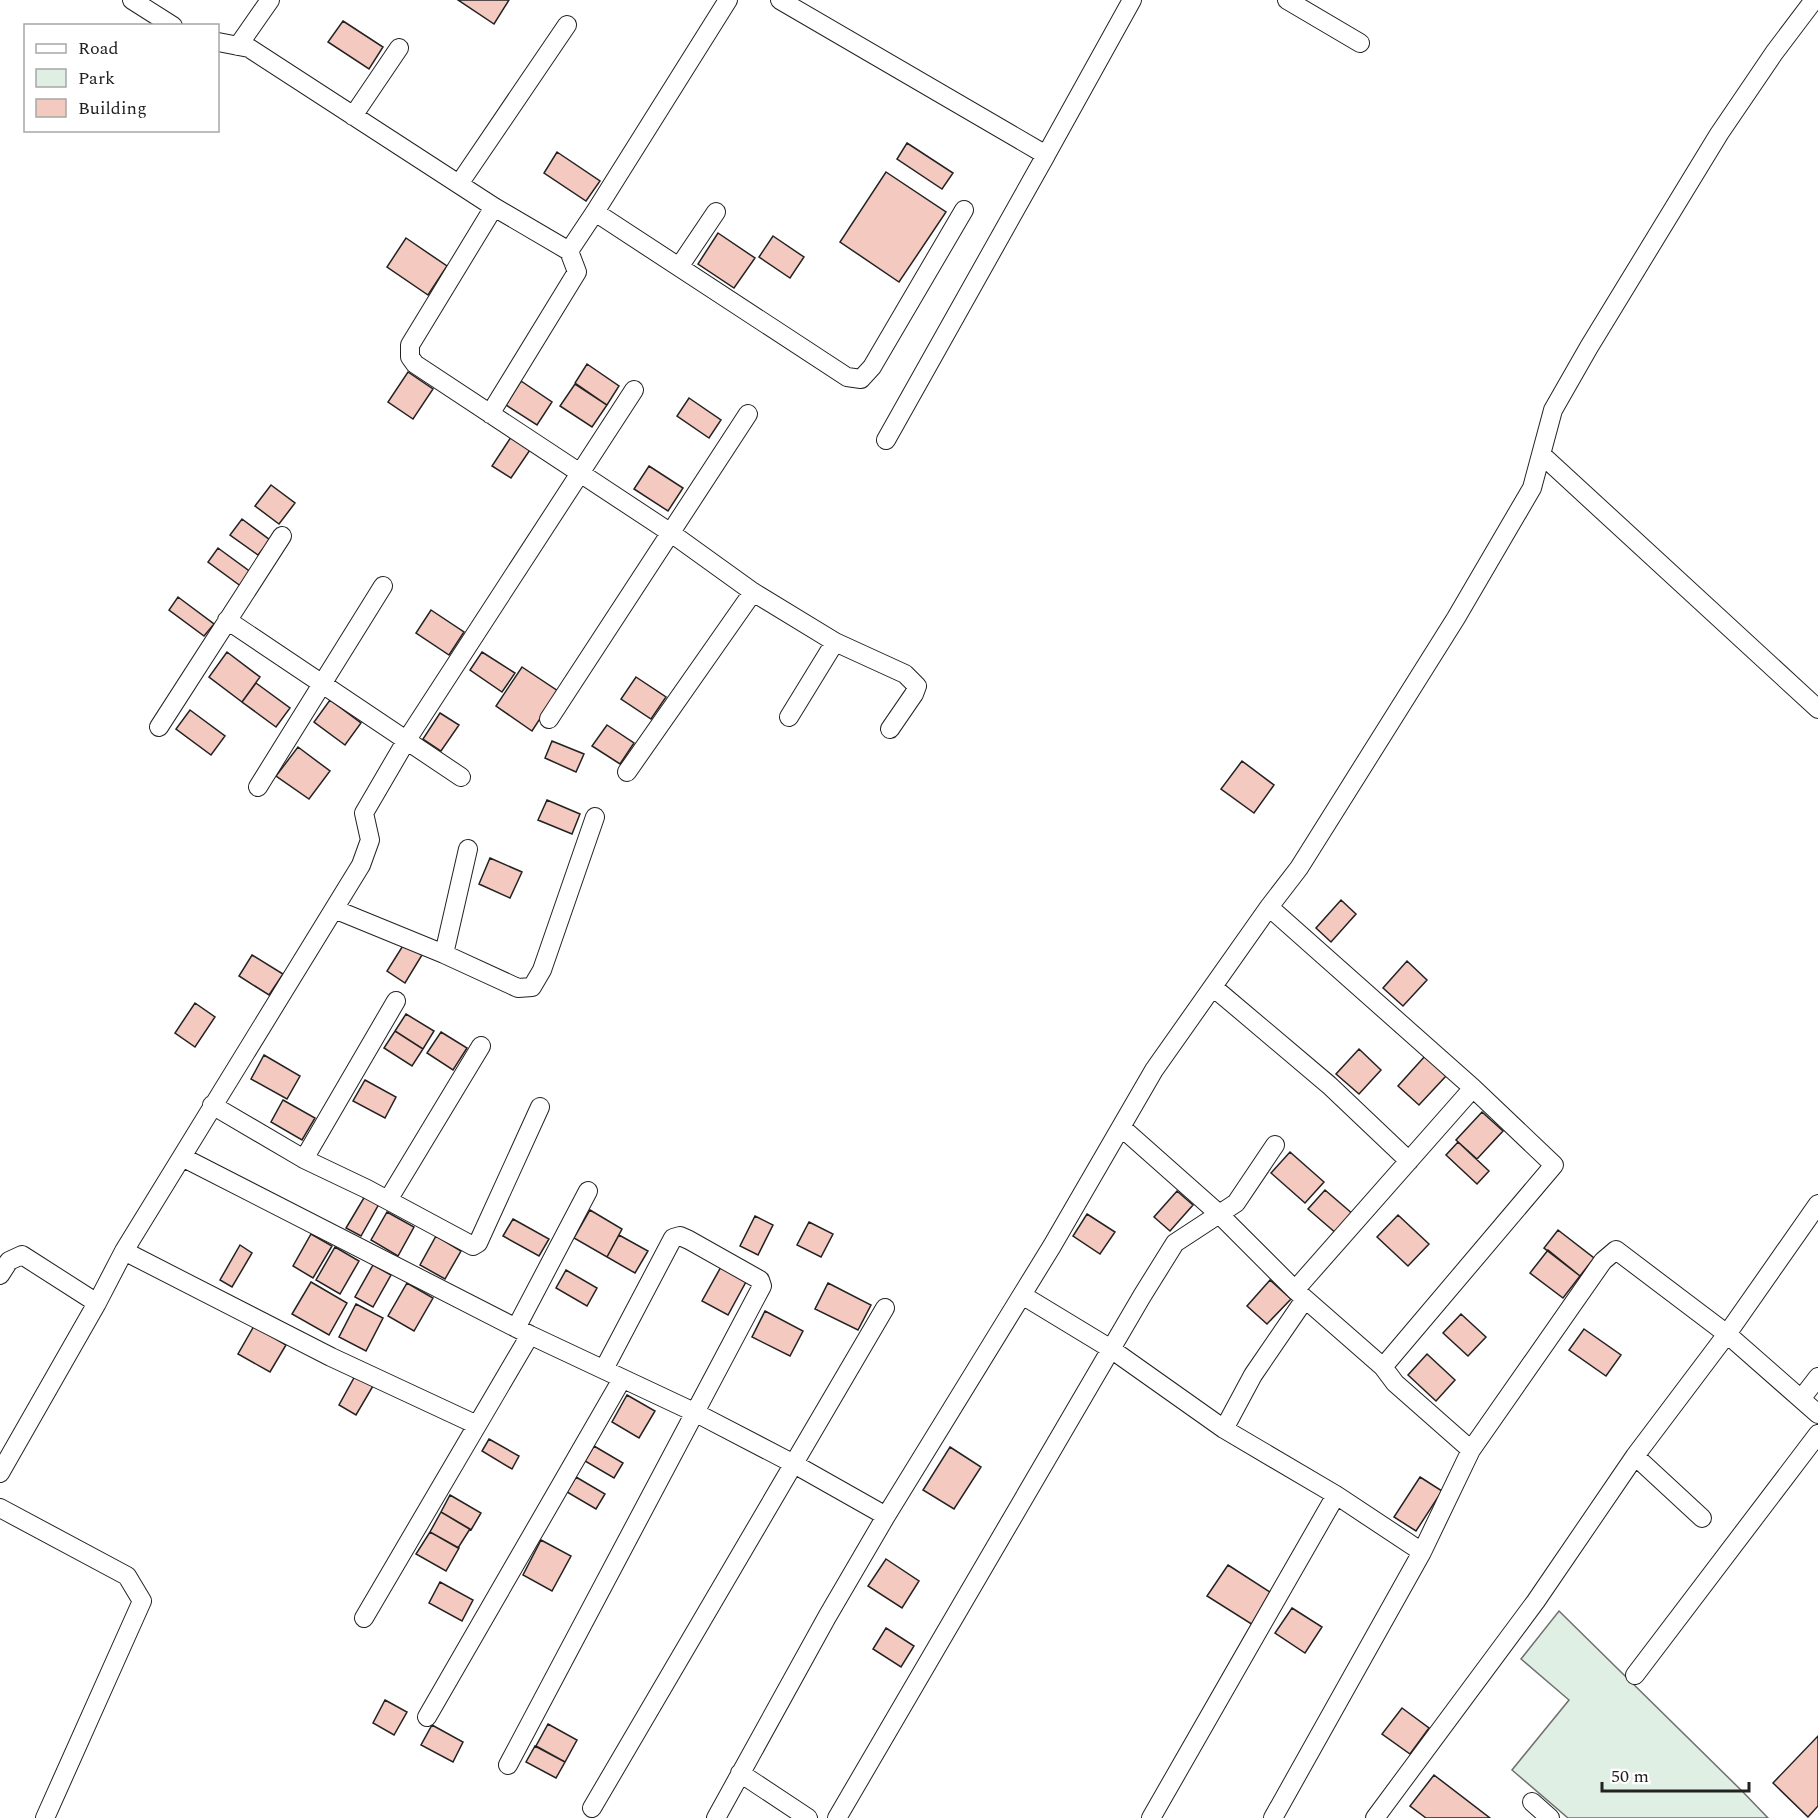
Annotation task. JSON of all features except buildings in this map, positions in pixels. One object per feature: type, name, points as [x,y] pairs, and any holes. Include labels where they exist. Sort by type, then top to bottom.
[{"type":"street","points":[[132,0],[170,24]]},
{"type":"street","points":[[238,46],[270,0]]},
{"type":"street","points":[[569,251],[728,0]]},
{"type":"street","points":[[780,0],[1046,155]]},
{"type":"street","points":[[886,440],[1132,0]]},
{"type":"street","points":[[1287,0],[1360,43]]},
{"type":"street","points":[[716,1818],[827,1617],[886,1516],[1022,1295],[1154,1070],[1299,868],[1456,618],[1532,488],[1553,410],[1589,347],[1719,134],[1774,52],[1814,0]]},
{"type":"street","points":[[459,184],[567,25]]},
{"type":"street","points":[[219,42],[249,48],[494,207],[569,251],[577,272],[490,414]]},
{"type":"street","points":[[353,116],[399,48]]},
{"type":"street","points":[[494,207],[413,338],[409,351],[415,364],[670,532],[753,592],[835,642],[905,674],[916,686],[914,694],[890,729]]},
{"type":"street","points":[[595,212],[847,377],[861,379],[872,367],[964,210]]},
{"type":"street","points":[[679,267],[716,212]]},
{"type":"street","points":[[0,1473],[124,1251],[362,865],[370,840],[364,813],[406,741],[634,390]]},
{"type":"street","points":[[549,719],[748,414]]},
{"type":"street","points":[[1542,455],[1818,709]]},
{"type":"street","points":[[159,727],[282,536]]},
{"type":"street","points":[[258,786],[383,586]]},
{"type":"street","points":[[627,772],[753,592]]},
{"type":"street","points":[[227,620],[461,777]]},
{"type":"street","points":[[789,717],[835,642]]},
{"type":"street","points":[[334,909],[444,954],[518,988],[532,987],[542,970],[595,817]]},
{"type":"street","points":[[444,954],[468,849]]},
{"type":"street","points":[[1269,908],[1473,1088],[1554,1165],[1383,1367]]},
{"type":"street","points":[[1213,987],[1329,1084],[1409,1161]]},
{"type":"street","points":[[304,1159],[396,1001]]},
{"type":"street","points":[[388,1200],[481,1046]]},
{"type":"street","points":[[1224,1429],[1300,1295],[1409,1161],[1473,1088]]},
{"type":"street","points":[[212,1105],[304,1159],[388,1200],[473,1246],[478,1244],[540,1107]]},
{"type":"street","points":[[1121,1126],[1218,1213],[1300,1295],[1383,1367],[1395,1383],[1471,1450]]},
{"type":"street","points":[[837,1818],[1175,1243],[1236,1203],[1275,1145]]},
{"type":"street","points":[[182,1156],[523,1331],[696,1413],[794,1464],[886,1516]]},
{"type":"street","points":[[364,1618],[477,1425],[588,1191]]},
{"type":"street","points":[[1376,1818],[1536,1601],[1635,1456],[1727,1334],[1818,1204]]},
{"type":"street","points":[[508,1765],[762,1286],[760,1280],[680,1236],[673,1238],[604,1369]]},
{"type":"street","points":[[1280,1816],[1422,1552],[1471,1450],[1603,1261],[1616,1250],[1727,1334],[1818,1414]]},
{"type":"street","points":[[124,1251],[331,1357],[477,1425]]},
{"type":"street","points":[[0,1275],[9,1261],[22,1255],[97,1303]]},
{"type":"street","points":[[1022,1295],[1112,1349],[1224,1429],[1336,1495],[1422,1552]]},
{"type":"street","points":[[592,1808],[885,1308]]},
{"type":"street","points":[[1801,1399],[1818,1377]]},
{"type":"street","points":[[427,1717],[622,1378]]},
{"type":"street","points":[[1635,1675],[1818,1434]]},
{"type":"street","points":[[1635,1456],[1702,1518]]},
{"type":"street","points":[[1151,1818],[1336,1495]]},
{"type":"street","points":[[0,1508],[128,1576],[142,1601],[45,1818]]},
{"type":"street","points":[[740,1773],[808,1818]]},
{"type":"street","points":[[1532,1802],[1550,1818]]},
{"type":"green space","points":[[1559,1611],[1768,1818],[1568,1818],[1512,1770],[1569,1700],[1521,1659]]}]
